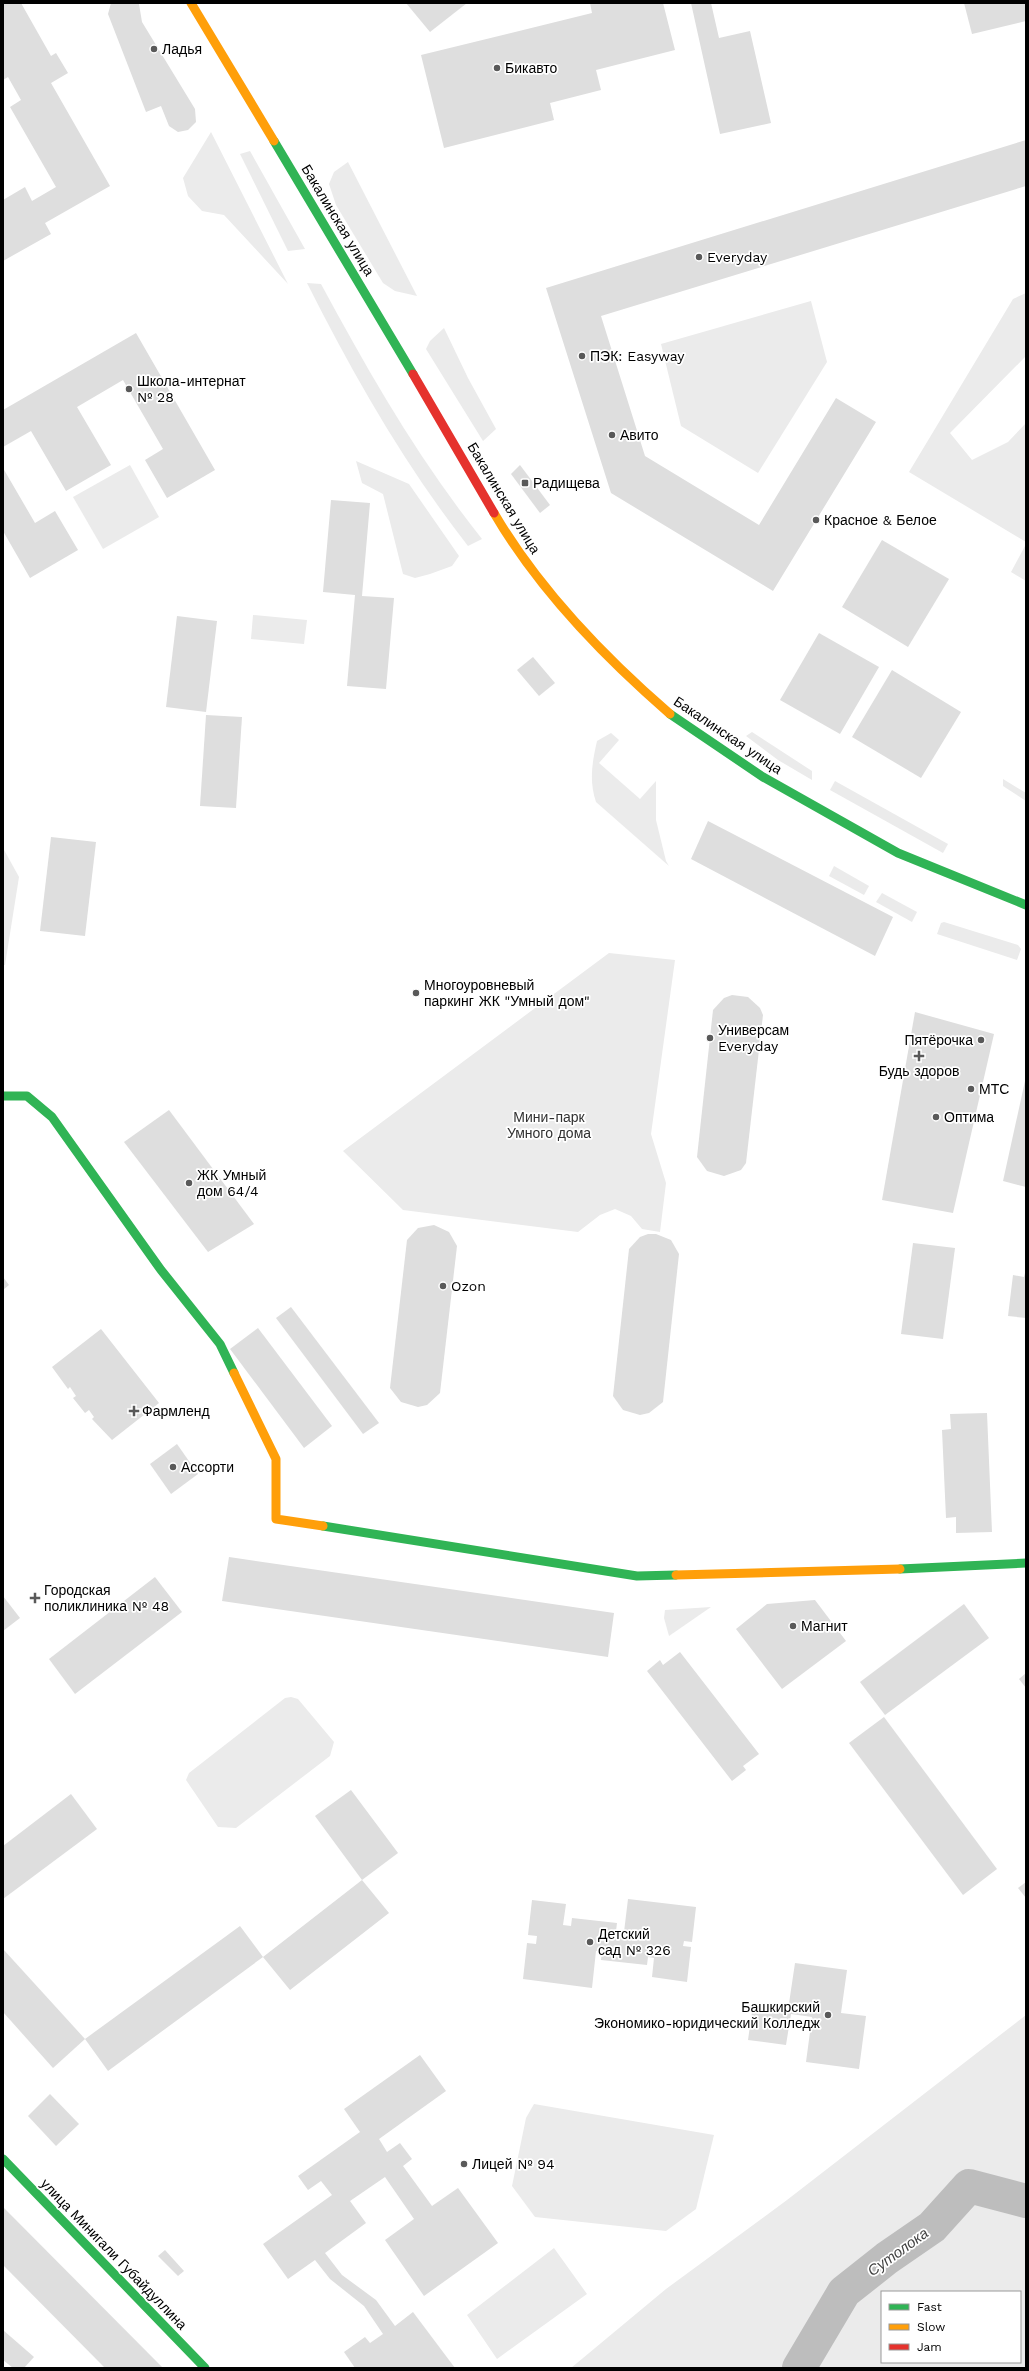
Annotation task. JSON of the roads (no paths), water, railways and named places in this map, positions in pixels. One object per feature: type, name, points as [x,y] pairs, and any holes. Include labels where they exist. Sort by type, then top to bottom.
[{"type":"main road","name":"Бакалинская улица","points":[[191,3],[412,372],[509,539],[570,617],[633,682],[678,721],[756,772],[898,853],[1026,905]]},
{"type":"main road","points":[[3,1096],[27,1096],[52,1117],[161,1270],[220,1344],[276,1459],[276,1519],[637,1576],[904,1569],[1026,1563]]},
{"type":"main road","name":"улица Минигали Губайдуллина","points":[[3,2158],[205,2368]]},
{"type":"waterway","name":"Сутолока","points":[[799,2368],[844,2292],[887,2258],[932,2227],[969,2186],[1026,2201]]},
{"type":"place","name":"Ладья","points":[[154,49]]},
{"type":"place","name":"Бикавто","points":[[497,68]]},
{"type":"place","name":"Everyday","points":[[699,257]]},
{"type":"place","name":"ПЭК: Easyway","points":[[582,356]]},
{"type":"place","name":"Школа-интернат № 28","points":[[129,389]]},
{"type":"place","name":"Авито","points":[[612,435]]},
{"type":"place","name":"Радищева","points":[[525,483]]},
{"type":"place","name":"Красное & Белое","points":[[816,520]]},
{"type":"place","name":"Многоуровневый паркинг ЖК \"Умный дом\"","points":[[416,993]]},
{"type":"place","name":"Универсам Everyday","points":[[710,1038]]},
{"type":"place","name":"Пятёрочка","points":[[981,1040]]},
{"type":"place","name":"Будь здоров","points":[[919,1056]]},
{"type":"place","name":"МТС","points":[[971,1089]]},
{"type":"place","name":"Оптима","points":[[936,1117]]},
{"type":"place","name":"ЖК Умный дом 64/4","points":[[189,1183]]},
{"type":"place","name":"Ozon","points":[[443,1286]]},
{"type":"place","name":"Фармленд","points":[[134,1411]]},
{"type":"place","name":"Ассорти","points":[[173,1467]]},
{"type":"place","name":"Городская поликлиника № 48","points":[[35,1598]]},
{"type":"place","name":"Магнит","points":[[793,1626]]},
{"type":"place","name":"Детский сад № 326","points":[[590,1942]]},
{"type":"place","name":"Башкирский Экономико-юридический Колледж","points":[[828,2015]]},
{"type":"place","name":"Лицей № 94","points":[[464,2164]]},
{"type":"park label","name":"Мини-парк Умного дома","points":[[549,1126]]}]
